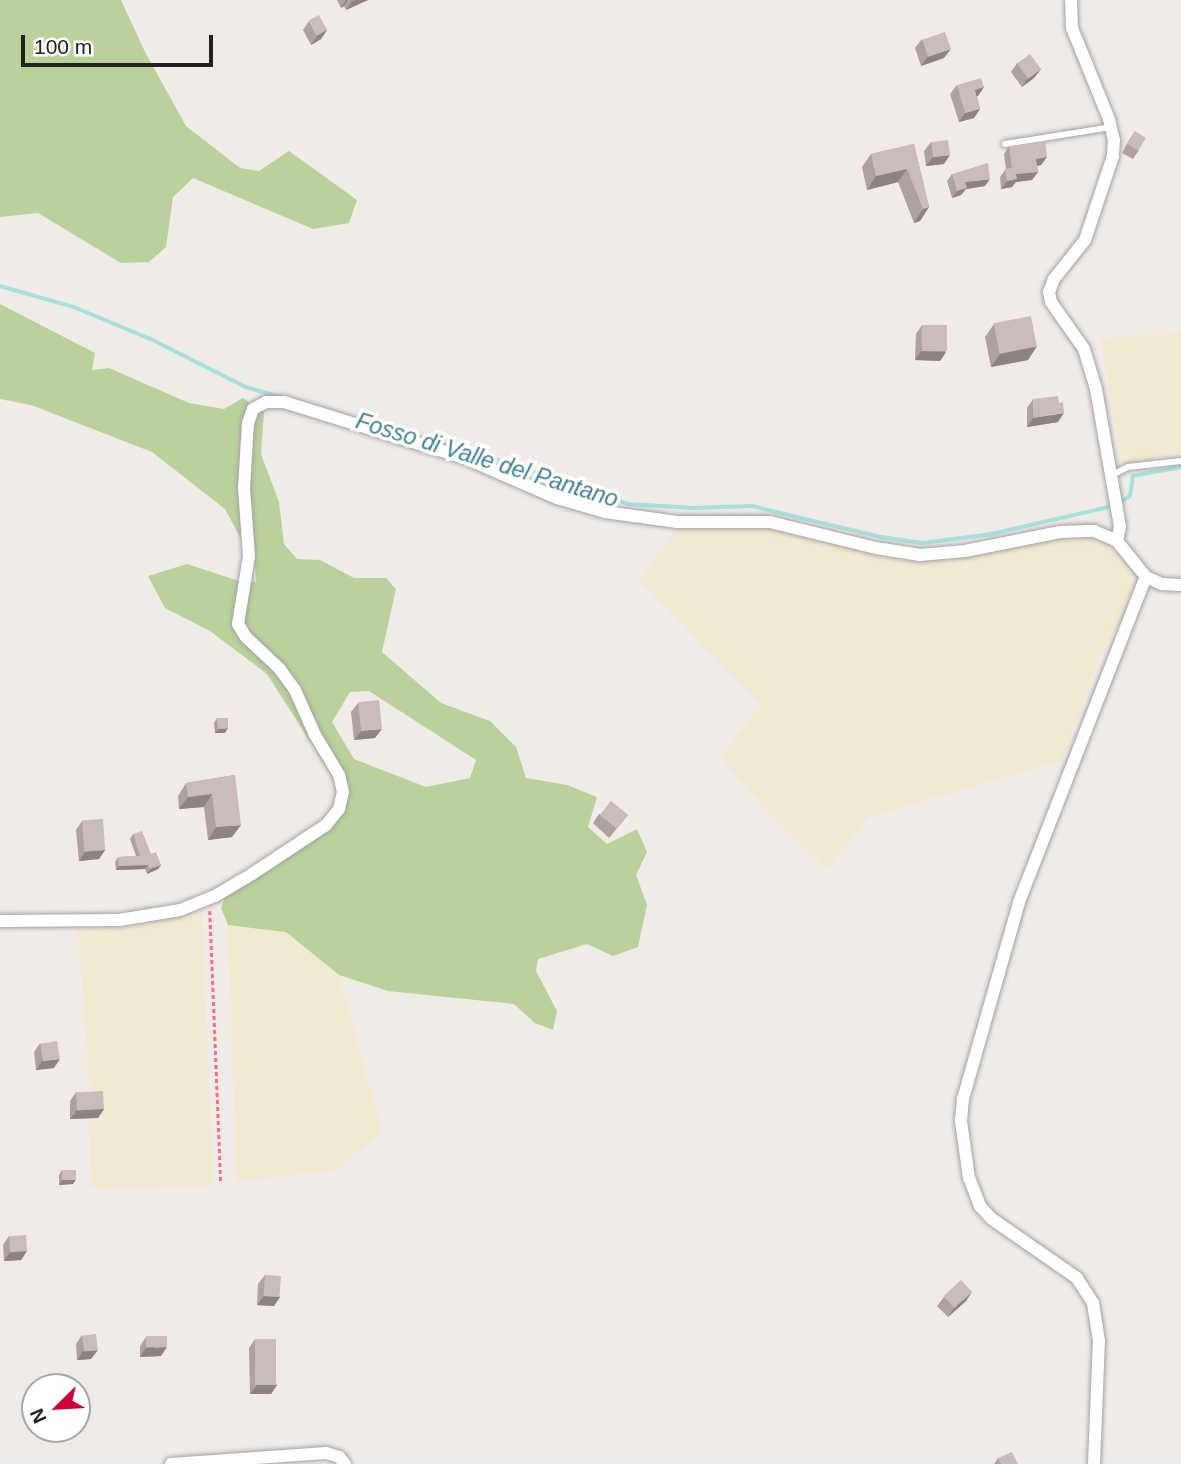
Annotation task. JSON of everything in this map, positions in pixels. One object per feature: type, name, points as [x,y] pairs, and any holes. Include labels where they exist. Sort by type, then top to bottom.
[{"type":"street","points":[[1072,0],[1071,22],[1076,42],[1111,127],[1113,156],[1090,229],[1080,249],[1054,279],[1049,292],[1051,303],[1084,349],[1096,389],[1121,526],[1117,541]]},
{"type":"street","points":[[0,921],[135,919],[170,913],[209,899],[326,825],[336,815],[343,797],[339,775],[314,735],[292,684],[270,658],[246,638],[238,624],[249,556],[244,488],[248,423],[250,413],[261,403],[285,402],[454,454],[567,502],[631,517],[677,522],[770,522],[876,548],[920,555],[973,550],[1068,531],[1094,531],[1117,541],[1146,577],[1162,584],[1181,585]]},
{"type":"street","points":[[1094,1464],[1099,1340],[1093,1303],[1077,1278],[992,1219],[979,1206],[969,1178],[961,1121],[963,1099],[1019,902],[1146,577]]},
{"type":"street","points":[[171,1464],[326,1453],[339,1457],[345,1464]]},
{"type":"lane","points":[[1005,144],[1111,127]]},
{"type":"lane","points":[[1111,475],[1128,467],[1181,461]]},
{"type":"path","points":[[209,899],[221,1184]]},
{"type":"shaded area","points":[[1181,330],[1181,453],[1122,465],[1101,338],[1169,335]]},
{"type":"shaded area","points":[[764,527],[955,556],[1086,535],[1110,547],[1123,560],[1131,574],[1133,592],[1130,604],[1102,651],[1063,760],[869,817],[827,869],[769,813],[720,757],[762,705],[639,581],[678,528]]},
{"type":"shaded area","points":[[202,912],[213,1186],[91,1188],[89,1122],[102,1120],[100,1096],[90,1092],[78,928],[124,928]]},
{"type":"shaded area","points":[[228,925],[286,932],[339,975],[382,1132],[336,1170],[237,1182]]},
{"type":"green space","points":[[0,0],[121,0],[145,52],[186,126],[240,168],[259,171],[289,151],[357,200],[349,223],[313,229],[193,178],[173,197],[166,247],[149,262],[121,263],[38,213],[0,217]]},
{"type":"green space","points":[[0,304],[95,353],[92,370],[109,368],[189,403],[224,409],[243,398],[264,412],[261,454],[279,502],[284,544],[297,559],[320,560],[354,578],[386,578],[396,589],[382,652],[441,703],[490,721],[516,747],[526,778],[567,785],[597,797],[588,827],[607,844],[637,829],[647,852],[636,875],[647,905],[638,947],[613,956],[587,944],[538,959],[536,971],[557,1011],[553,1030],[535,1023],[514,1004],[388,991],[339,975],[286,932],[228,925],[221,908],[226,894],[323,833],[342,815],[345,796],[267,674],[210,631],[165,608],[148,576],[187,564],[239,581],[256,582],[255,565],[225,509],[152,452],[31,405],[0,399]],"holes":[[[369,691],[476,760],[470,778],[426,787],[354,759],[332,722],[350,692]]]},
{"type":"building","points":[[319,15],[327,30],[316,36],[308,21]]},
{"type":"building","points":[[945,32],[951,49],[928,57],[922,40]]},
{"type":"building","points":[[1030,54],[1041,69],[1028,79],[1017,63]]},
{"type":"building","points":[[981,78],[984,87],[975,90],[980,109],[965,113],[957,85]]},
{"type":"building","points":[[1135,131],[1146,138],[1138,151],[1127,144]]},
{"type":"building","points":[[948,140],[950,155],[933,157],[931,142]]},
{"type":"building","points":[[1045,141],[1047,157],[1036,159],[1038,172],[1016,174],[1017,179],[1007,181],[1005,169],[1012,168],[1009,146]]},
{"type":"building","points":[[914,144],[929,207],[923,209],[907,169],[876,176],[871,154]]},
{"type":"building","points":[[988,163],[990,179],[965,182],[967,188],[957,191],[952,174]]},
{"type":"building","points":[[1031,316],[1037,346],[1000,354],[994,323]]},
{"type":"building","points":[[922,325],[947,325],[947,351],[922,351]]},
{"type":"building","points":[[1058,396],[1059,403],[1063,402],[1064,413],[1033,418],[1033,399]]},
{"type":"building","points":[[379,700],[382,729],[361,731],[358,702]]},
{"type":"building","points":[[217,718],[228,718],[228,728],[218,729]]},
{"type":"building","points":[[235,775],[241,825],[216,827],[212,794],[188,797],[186,783]]},
{"type":"building","points":[[611,801],[628,815],[617,829],[600,815]]},
{"type":"building","points":[[103,819],[105,850],[84,851],[82,820]]},
{"type":"building","points":[[142,831],[151,854],[156,852],[161,865],[150,869],[148,865],[119,866],[118,857],[140,856],[133,834]]},
{"type":"building","points":[[57,1041],[60,1059],[43,1061],[40,1044]]},
{"type":"building","points":[[103,1091],[104,1109],[77,1110],[76,1092]]},
{"type":"building","points":[[62,1170],[76,1170],[76,1180],[62,1180]]},
{"type":"building","points":[[26,1235],[27,1251],[10,1252],[9,1236]]},
{"type":"building","points":[[265,1275],[281,1276],[279,1297],[264,1296]]},
{"type":"building","points":[[961,1280],[972,1292],[954,1308],[943,1296]]},
{"type":"building","points":[[96,1334],[98,1350],[84,1352],[82,1336]]},
{"type":"building","points":[[146,1336],[167,1336],[167,1347],[146,1347]]},
{"type":"building","points":[[255,1339],[276,1339],[276,1385],[255,1385]]},
{"type":"building","points":[[1012,1452],[1018,1464],[1001,1464],[998,1458]]},
{"type":"waterway","name":"Fosso di Valle del Pantano","points":[[0,286],[74,307],[151,339],[246,387],[277,396]]},
{"type":"waterway","name":"Fosso di Valle del Pantano","points":[[432,442],[472,451],[629,504],[693,508],[752,506],[881,537],[923,543],[991,534],[1113,506]]},
{"type":"waterway","name":"Fosso di Valle del Pantano","points":[[1120,503],[1130,496],[1133,476],[1181,467]]}]
